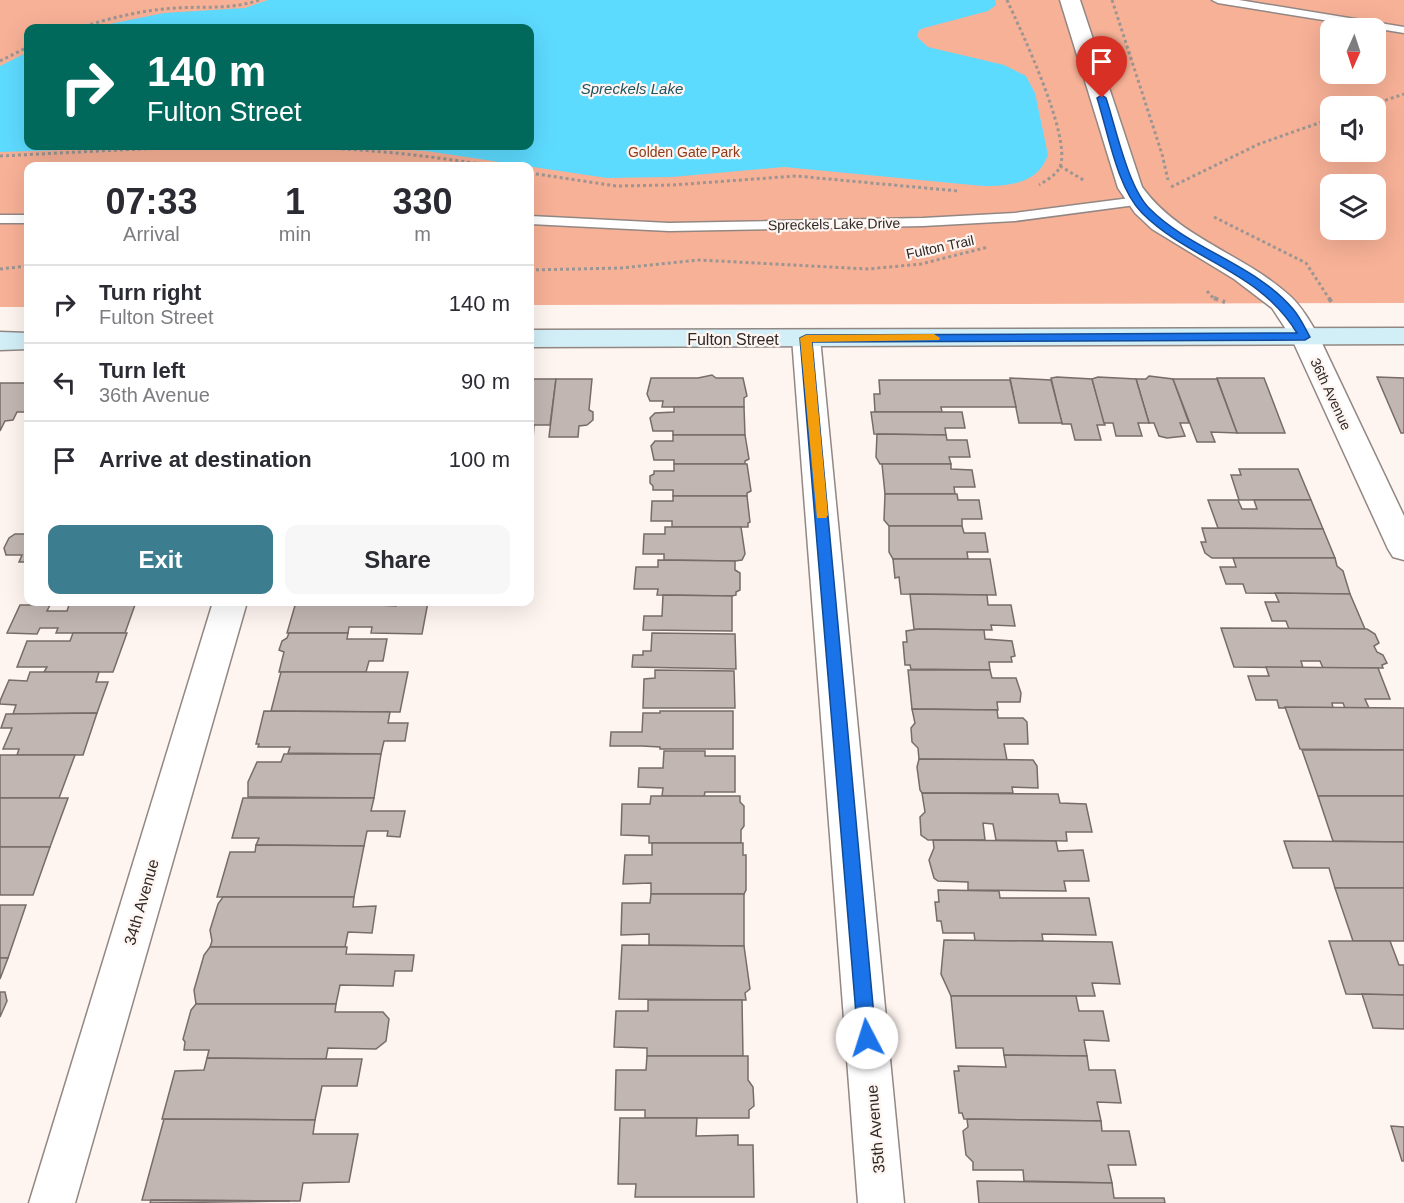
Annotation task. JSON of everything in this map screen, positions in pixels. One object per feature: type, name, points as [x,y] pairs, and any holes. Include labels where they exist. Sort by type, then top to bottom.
[{"type":"main road","name":"Fulton Street","points":[[534,339],[1404,336]]},
{"type":"main road","points":[[0,341],[24,341]]},
{"type":"street","name":"36th Avenue","points":[[1070,0],[1130,188],[1138,201],[1164,226],[1267,289],[1290,312],[1305,337],[1404,549]]},
{"type":"street","name":"35th Avenue","points":[[806,338],[882,1203]]},
{"type":"street","name":"34th Avenue","points":[[52,1203],[229,606]]},
{"type":"lane","points":[[1218,0],[1404,30]]},
{"type":"lane","name":"Spreckels Lake Drive","points":[[534,220],[669,227],[923,222],[1015,217],[1138,201]]},
{"type":"lane","points":[[0,219],[24,219]]},
{"type":"path","points":[[93,24],[160,10],[239,6],[259,0]]},
{"type":"path","points":[[1007,0],[1043,80],[1064,151],[1063,159],[1055,174],[1036,187]]},
{"type":"path","points":[[1112,0],[1162,154],[1170,188],[1177,193]]},
{"type":"path","points":[[0,61],[24,49]]},
{"type":"path","points":[[1386,100],[1404,94]]},
{"type":"path","points":[[1170,188],[1259,144],[1320,123]]},
{"type":"path","points":[[0,156],[202,150]]},
{"type":"path","points":[[345,150],[429,156],[468,162]]},
{"type":"path","points":[[534,173],[616,186],[673,185],[796,176],[967,192]]},
{"type":"path","points":[[1210,214],[1306,263],[1332,303]]},
{"type":"path","name":"Fulton Trail","points":[[534,270],[621,268],[699,260],[868,269],[921,264],[990,247]]},
{"type":"path","points":[[0,269],[24,266]]},
{"type":"green space","name":"Golden Gate Park","points":[[0,0],[1404,0],[1404,303],[534,305],[534,162],[24,162],[24,307],[0,307]]},
{"type":"water","name":"Spreckels Lake","points":[[268,0],[995,0],[996,5],[988,11],[924,28],[919,30],[917,37],[928,47],[1004,65],[1026,76],[1035,93],[1048,155],[1043,165],[1030,178],[1003,185],[983,186],[784,167],[672,177],[607,178],[534,167],[534,162],[500,162],[410,150],[534,150],[534,24],[110,24],[164,13],[245,8]]},
{"type":"water","points":[[24,54],[24,150],[63,150],[0,152],[0,66]]},
{"type":"building","points":[[712,375],[716,378],[743,378],[747,396],[744,398],[744,407],[662,407],[663,401],[650,401],[647,394],[651,378],[698,378]]},
{"type":"building","points":[[1149,376],[1173,379],[1189,423],[1180,423],[1185,436],[1167,438],[1159,436],[1154,423],[1149,423],[1136,379],[1146,379]]},
{"type":"building","points":[[1098,377],[1136,379],[1149,423],[1138,423],[1142,436],[1116,436],[1113,423],[1104,423],[1092,379]]},
{"type":"building","points":[[1377,377],[1404,378],[1404,433],[1401,433]]},
{"type":"building","points":[[1010,378],[1051,380],[1062,423],[1019,423]]},
{"type":"building","points":[[1051,378],[1092,379],[1105,425],[1097,425],[1101,440],[1075,440],[1071,424],[1062,424]]},
{"type":"building","points":[[1217,378],[1264,378],[1285,433],[1237,433]]},
{"type":"building","points":[[534,379],[556,379],[550,425],[534,425]]},
{"type":"building","points":[[556,379],[592,379],[589,410],[593,412],[593,420],[587,425],[579,426],[578,437],[549,437]]},
{"type":"building","points":[[1173,379],[1217,379],[1237,433],[1211,432],[1215,442],[1197,442]]},
{"type":"building","points":[[879,380],[1010,380],[1016,407],[941,407],[942,412],[875,412],[874,394],[880,394]]},
{"type":"building","points":[[0,383],[24,383],[24,412],[17,412],[13,420],[5,421],[0,431]]},
{"type":"building","points":[[674,407],[744,407],[745,435],[673,435],[673,431],[653,431],[650,418],[655,413],[674,412]]},
{"type":"building","points":[[871,412],[962,412],[965,428],[945,428],[946,435],[874,434]]},
{"type":"building","points":[[877,434],[946,435],[947,440],[967,440],[970,457],[949,457],[951,464],[880,464],[876,457]]},
{"type":"building","points":[[673,435],[745,435],[749,459],[745,461],[745,464],[674,464],[674,460],[654,460],[651,446],[655,441],[673,441]]},
{"type":"building","points":[[674,464],[747,464],[751,491],[747,493],[747,496],[673,496],[673,490],[653,490],[650,476],[654,474],[654,471],[674,471]]},
{"type":"building","points":[[882,464],[951,464],[951,469],[972,470],[975,487],[954,487],[955,494],[885,494]]},
{"type":"building","points":[[1239,469],[1298,469],[1311,500],[1239,500],[1231,475],[1241,475]]},
{"type":"building","points":[[885,494],[957,494],[958,500],[979,500],[982,519],[962,519],[962,526],[889,526],[884,520]]},
{"type":"building","points":[[673,496],[747,496],[750,522],[748,527],[672,527],[672,521],[651,521],[652,501],[673,501]]},
{"type":"building","points":[[1208,500],[1238,500],[1242,509],[1257,509],[1254,500],[1311,500],[1323,529],[1218,528]]},
{"type":"building","points":[[889,526],[962,526],[964,533],[985,533],[988,552],[967,552],[968,559],[893,559],[889,552]]},
{"type":"building","points":[[665,527],[741,527],[745,554],[742,560],[735,561],[664,560],[664,554],[643,554],[644,534],[665,534]]},
{"type":"building","points":[[1202,528],[1323,529],[1335,558],[1212,558],[1205,553],[1201,542],[1206,542]]},
{"type":"building","points":[[15,534],[24,534],[24,562],[19,562],[22,555],[6,555],[4,548],[9,538]]},
{"type":"building","points":[[1233,558],[1335,558],[1337,566],[1343,571],[1350,594],[1246,593],[1243,584],[1226,584],[1220,567],[1236,567]]},
{"type":"building","points":[[893,559],[990,559],[996,595],[901,594],[899,577],[895,578]]},
{"type":"building","points":[[658,560],[735,561],[735,570],[740,573],[740,590],[732,596],[657,595],[658,589],[634,589],[636,567],[658,567]]},
{"type":"building","points":[[1275,593],[1350,594],[1365,629],[1289,629],[1286,621],[1272,621],[1265,602],[1279,602]]},
{"type":"building","points":[[910,594],[987,595],[988,605],[1011,605],[1015,626],[991,625],[992,630],[914,629]]},
{"type":"building","points":[[663,595],[732,596],[732,631],[643,630],[644,616],[662,616]]},
{"type":"building","points":[[20,605],[50,606],[47,611],[67,611],[69,606],[135,606],[125,633],[56,633],[58,628],[40,628],[37,634],[7,633]]},
{"type":"building","points":[[295,606],[427,606],[422,634],[371,633],[372,627],[349,627],[348,633],[287,633]]},
{"type":"building","points":[[1221,628],[1367,629],[1375,634],[1379,643],[1374,646],[1387,663],[1382,665],[1383,668],[1323,668],[1320,661],[1301,661],[1303,668],[1234,667]]},
{"type":"building","points":[[919,629],[984,630],[985,639],[1012,641],[1015,656],[1011,657],[1012,662],[989,662],[990,670],[911,669],[910,665],[905,665],[903,642],[907,642],[906,631]]},
{"type":"building","points":[[73,633],[127,633],[113,672],[44,672],[47,667],[17,667],[27,641],[70,641]]},
{"type":"building","points":[[289,633],[348,633],[347,639],[387,639],[383,661],[369,661],[366,672],[279,672],[284,652],[279,650],[282,641]]},
{"type":"building","points":[[652,633],[735,634],[736,669],[632,667],[633,655],[643,655],[643,651],[651,651]]},
{"type":"building","points":[[1266,667],[1378,668],[1390,699],[1365,699],[1369,708],[1345,708],[1343,703],[1332,703],[1333,708],[1279,708],[1277,700],[1256,700],[1248,676],[1269,676]]},
{"type":"building","points":[[655,670],[734,671],[735,708],[643,708],[644,679],[655,678]]},
{"type":"building","points":[[908,670],[990,670],[992,678],[1016,678],[1021,693],[1020,702],[997,702],[998,710],[912,709]]},
{"type":"building","points":[[30,672],[99,672],[96,682],[108,682],[97,713],[13,714],[16,705],[0,704],[0,701],[9,680],[27,681]]},
{"type":"building","points":[[281,672],[408,672],[400,712],[271,711]]},
{"type":"building","points":[[1285,707],[1404,708],[1404,750],[1300,749]]},
{"type":"building","points":[[912,709],[997,710],[998,718],[1023,718],[1027,722],[1028,744],[1004,744],[1007,760],[919,759],[918,748],[912,742],[911,728],[915,723]]},
{"type":"building","points":[[264,711],[390,712],[388,723],[408,723],[405,741],[384,741],[381,754],[288,753],[290,747],[258,747],[259,744],[256,744]]},
{"type":"building","points":[[660,711],[733,711],[733,749],[610,746],[611,732],[642,732],[643,713],[660,713]]},
{"type":"building","points":[[97,713],[83,755],[17,755],[19,749],[3,749],[12,728],[1,728],[6,714]]},
{"type":"building","points":[[1302,750],[1404,750],[1404,796],[1318,796]]},
{"type":"building","points":[[664,751],[705,751],[705,756],[735,756],[735,792],[705,792],[704,797],[662,796],[663,788],[638,787],[639,768],[663,768]]},
{"type":"building","points":[[284,754],[381,754],[374,798],[248,797],[248,782],[257,762],[281,762]]},
{"type":"building","points":[[0,755],[75,755],[59,798],[0,798]]},
{"type":"building","points":[[919,759],[1033,760],[1037,766],[1038,788],[1012,787],[1013,793],[922,793],[917,767]]},
{"type":"building","points":[[922,793],[1058,794],[1060,803],[1086,804],[1092,832],[1066,832],[1067,841],[996,840],[993,824],[983,823],[985,840],[928,840],[921,835],[920,817],[925,812]]},
{"type":"building","points":[[651,796],[740,796],[740,802],[744,806],[741,843],[649,843],[649,836],[621,835],[622,804],[650,804]]},
{"type":"building","points":[[1318,796],[1404,796],[1404,842],[1333,841]]},
{"type":"building","points":[[0,798],[68,798],[50,847],[0,847]]},
{"type":"building","points":[[243,798],[374,798],[371,811],[405,811],[400,837],[387,836],[388,831],[367,831],[364,846],[256,845],[259,838],[232,838]]},
{"type":"building","points":[[933,840],[1056,841],[1058,851],[1083,850],[1089,881],[1064,881],[1066,891],[968,890],[968,882],[938,881],[934,878],[929,860],[934,848]]},
{"type":"building","points":[[1284,841],[1404,842],[1404,888],[1335,888],[1329,868],[1293,868]]},
{"type":"building","points":[[652,843],[743,843],[743,855],[746,855],[744,894],[651,894],[651,883],[623,884],[625,855],[652,855]]},
{"type":"building","points":[[256,845],[364,846],[354,897],[217,897],[230,852],[255,852]]},
{"type":"building","points":[[0,847],[50,847],[33,895],[0,895]]},
{"type":"building","points":[[1335,888],[1404,888],[1404,941],[1353,941]]},
{"type":"building","points":[[938,890],[999,891],[1000,898],[1089,898],[1096,935],[1042,934],[1043,941],[975,941],[974,933],[943,933],[941,921],[937,921],[935,902],[939,902]]},
{"type":"building","points":[[651,894],[744,894],[744,946],[649,945],[649,934],[621,935],[622,903],[650,903]]},
{"type":"building","points":[[223,897],[354,897],[353,907],[376,906],[372,933],[348,932],[345,947],[210,947],[212,941],[210,930],[218,904]]},
{"type":"building","points":[[0,905],[26,905],[8,958],[0,958]]},
{"type":"building","points":[[944,940],[1112,942],[1120,984],[1092,983],[1095,996],[951,996],[941,974]]},
{"type":"building","points":[[1329,941],[1390,941],[1399,965],[1404,965],[1404,995],[1346,994]]},
{"type":"building","points":[[622,945],[744,946],[750,989],[745,993],[746,1000],[619,999]]},
{"type":"building","points":[[210,947],[347,947],[346,954],[414,955],[412,971],[395,971],[393,986],[340,985],[336,1004],[196,1004],[194,990],[204,955]]},
{"type":"building","points":[[0,958],[8,958],[0,979]]},
{"type":"building","points":[[0,992],[5,992],[7,1001],[0,1017]]},
{"type":"building","points":[[1362,994],[1404,995],[1404,1029],[1373,1028]]},
{"type":"building","points":[[951,996],[1076,996],[1079,1011],[1103,1011],[1109,1041],[1084,1040],[1087,1056],[1004,1055],[1003,1048],[956,1048]]},
{"type":"building","points":[[648,1000],[742,1000],[743,1056],[647,1056],[647,1048],[614,1047],[616,1011],[648,1011]]},
{"type":"building","points":[[196,1004],[336,1004],[335,1012],[383,1012],[389,1019],[386,1041],[376,1049],[328,1048],[326,1059],[207,1058],[209,1050],[184,1050],[183,1039],[191,1010]]},
{"type":"building","points":[[1004,1055],[1087,1056],[1089,1070],[1115,1070],[1121,1103],[1097,1102],[1101,1121],[964,1119],[962,1113],[959,1113],[954,1071],[959,1071],[958,1066],[1006,1067]]},
{"type":"building","points":[[647,1056],[748,1056],[748,1080],[753,1087],[754,1106],[749,1110],[749,1118],[645,1118],[645,1110],[615,1110],[616,1070],[646,1070]]},
{"type":"building","points":[[207,1058],[362,1059],[357,1086],[322,1086],[315,1120],[162,1119],[175,1071],[204,1070]]},
{"type":"building","points":[[620,1118],[697,1118],[696,1136],[738,1135],[738,1145],[753,1145],[754,1197],[635,1197],[636,1184],[618,1184]]},
{"type":"building","points":[[164,1119],[315,1120],[313,1134],[358,1134],[349,1182],[303,1183],[300,1201],[142,1200]]},
{"type":"building","points":[[967,1119],[1101,1121],[1102,1131],[1129,1131],[1136,1165],[1108,1165],[1112,1183],[1024,1181],[1023,1170],[973,1170],[973,1162],[966,1155],[963,1131],[968,1127]]},
{"type":"building","points":[[1391,1126],[1404,1127],[1404,1161],[1402,1161]]},
{"type":"building","points":[[977,1181],[1112,1183],[1114,1198],[1164,1198],[1165,1203],[979,1203]]},
{"type":"building","points":[[151,1200],[290,1201],[150,1203]]},
{"type":"slow traffic","points":[[821,515],[806,338],[934,338]]},
{"type":"route","points":[[867,1038],[806,338],[1305,337],[1290,312],[1267,289],[1172,231],[1145,211],[1130,188],[1102,98]]}]
